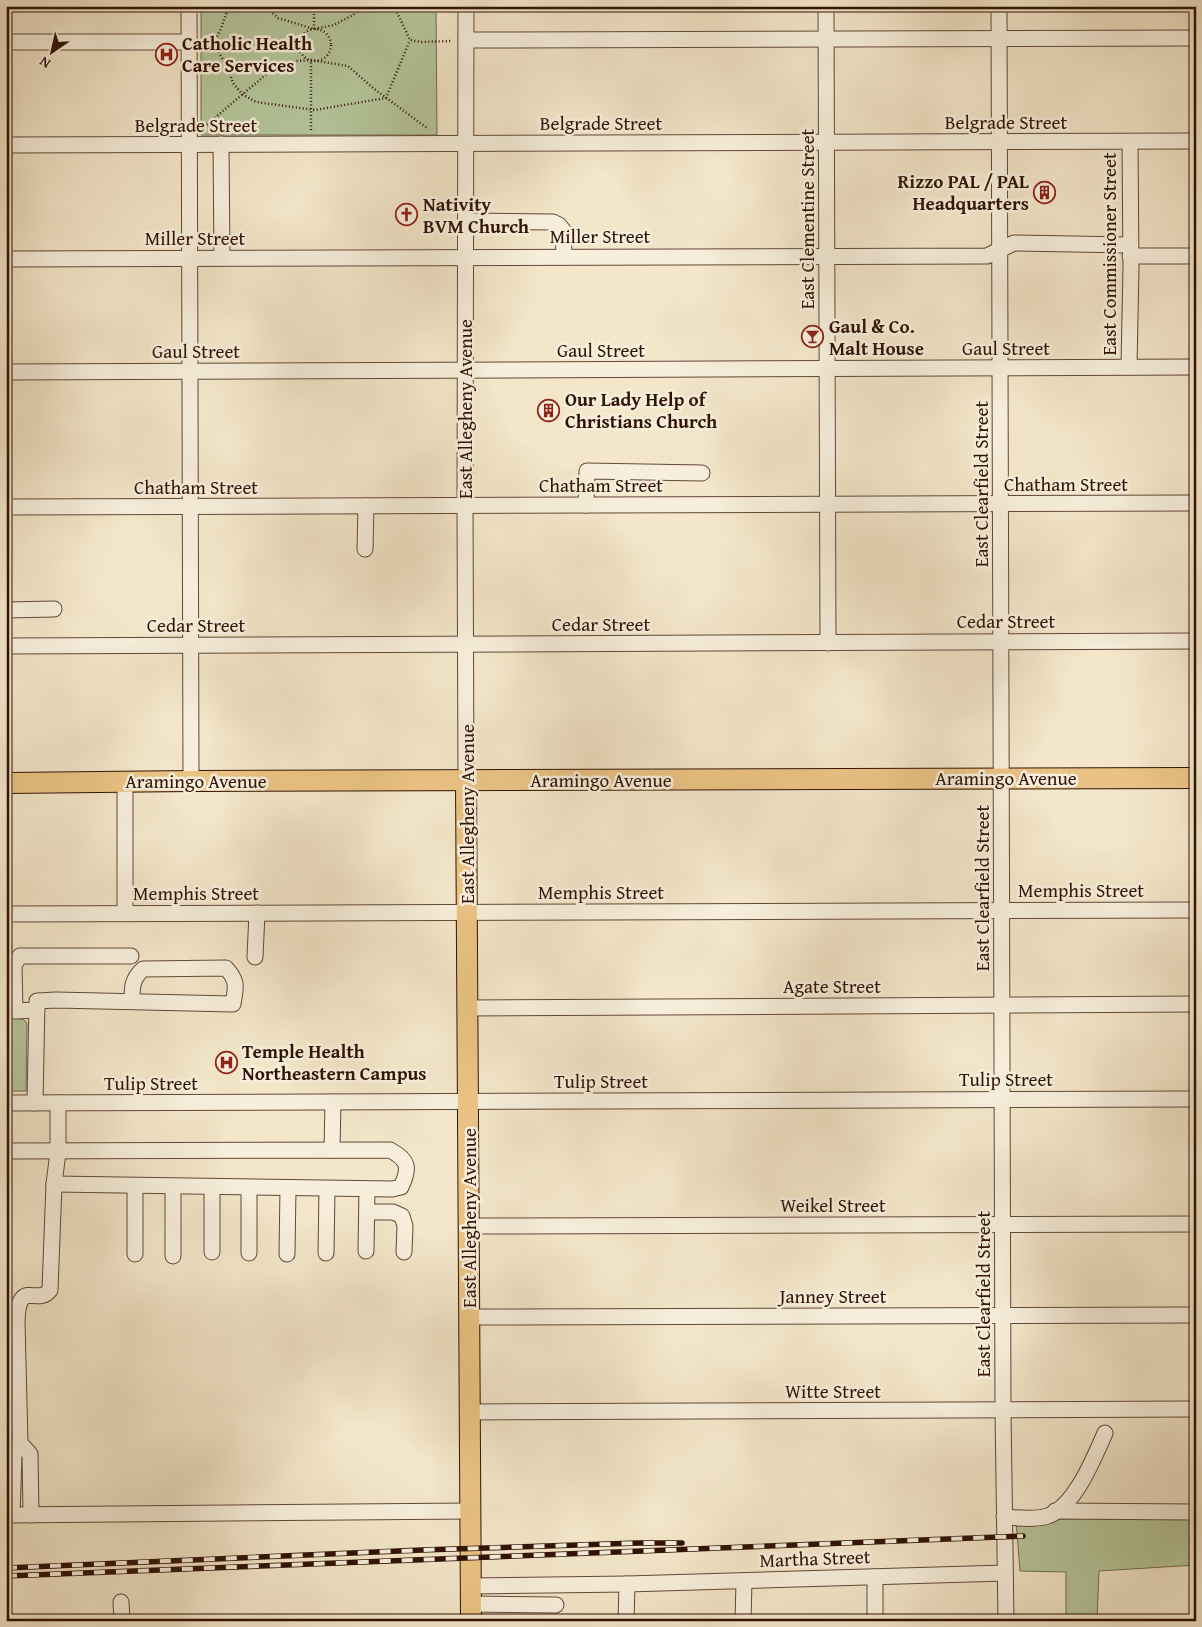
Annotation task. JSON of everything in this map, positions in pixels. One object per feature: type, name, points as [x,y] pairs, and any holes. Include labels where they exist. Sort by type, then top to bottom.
[{"type":"main road","name":"Aramingo Avenue","points":[[6,783],[1196,778]]},
{"type":"main road","name":"East Allegheny Avenue","points":[[466,781],[469,1008],[471,1604]]},
{"type":"street","points":[[189,6],[191,781]]},
{"type":"street","name":"East Allegheny Avenue","points":[[466,6],[466,781]]},
{"type":"street","name":"East Clementine Street","points":[[826,6],[828,643]]},
{"type":"street","name":"East Clearfield Street","points":[[999,6],[1003,1410],[1006,1621]]},
{"type":"street","points":[[466,40],[1196,38]]},
{"type":"street","points":[[6,42],[189,42]]},
{"type":"street","name":"Belgrade Street","points":[[6,145],[189,140],[221,144],[1196,141]]},
{"type":"street","name":"East Commissioner Street","points":[[1128,368],[1130,142]]},
{"type":"street","points":[[221,144],[222,258]]},
{"type":"street","points":[[466,221],[553,222],[563,230],[564,256]]},
{"type":"street","name":"Miller Street","points":[[6,259],[466,256],[987,256],[1014,243],[1196,256]]},
{"type":"street","name":"Gaul Street","points":[[6,372],[1196,367]]},
{"type":"street","points":[[586,506],[587,471],[702,473]]},
{"type":"street","name":"Chatham Street","points":[[6,507],[1196,503]]},
{"type":"street","points":[[365,549],[366,506]]},
{"type":"street","points":[[6,610],[54,609]]},
{"type":"street","name":"Cedar Street","points":[[6,646],[1196,641]]},
{"type":"street","points":[[125,781],[125,913]]},
{"type":"street","name":"Memphis Street","points":[[6,914],[1196,910]]},
{"type":"street","points":[[255,957],[256,913]]},
{"type":"street","points":[[37,1010],[11,1011],[14,965],[20,956],[131,956]]},
{"type":"street","points":[[36,1103],[37,1002],[56,1000],[234,1004],[236,984],[226,968],[143,969],[136,976],[132,987],[132,1001]]},
{"type":"street","name":"Agate Street","points":[[469,1008],[1196,1004]]},
{"type":"street","name":"Tulip Street","points":[[6,1103],[1196,1099]]},
{"type":"street","points":[[332,1150],[333,1102]]},
{"type":"street","points":[[58,1103],[58,1152],[54,1184],[50,1290],[47,1294],[26,1295],[20,1300],[18,1306],[20,1443],[14,1454],[9,1515],[471,1511]]},
{"type":"street","points":[[6,1151],[390,1150],[401,1156],[406,1164],[406,1177],[401,1187],[392,1190],[54,1184]]},
{"type":"street","points":[[135,1186],[135,1254]]},
{"type":"street","points":[[173,1187],[173,1256]]},
{"type":"street","points":[[212,1187],[212,1252]]},
{"type":"street","points":[[249,1188],[249,1253]]},
{"type":"street","points":[[287,1254],[288,1188]]},
{"type":"street","points":[[326,1253],[327,1188]]},
{"type":"street","points":[[366,1251],[367,1189]]},
{"type":"street","points":[[367,1212],[393,1212],[402,1216],[405,1226],[404,1252]]},
{"type":"street","name":"Weikel Street","points":[[469,1226],[1196,1224]]},
{"type":"street","name":"Janney Street","points":[[470,1317],[1196,1315]]},
{"type":"street","name":"Witte Street","points":[[470,1412],[1196,1409]]},
{"type":"street","points":[[1004,1517],[1035,1518],[1048,1516],[1065,1504],[1090,1467],[1105,1433]]},
{"type":"street","points":[[20,1443],[30,1454],[31,1515]]},
{"type":"street","points":[[1055,1512],[1196,1512]]},
{"type":"street","name":"Martha Street","points":[[471,1604],[627,1584],[1005,1572]]},
{"type":"street","points":[[875,1576],[875,1621]]},
{"type":"street","points":[[743,1621],[744,1581]]},
{"type":"street","points":[[626,1621],[627,1584]]},
{"type":"street","points":[[121,1602],[122,1621]]},
{"type":"street","points":[[471,1604],[556,1605]]},
{"type":"path","points":[[213,43],[220,31],[229,6]]},
{"type":"path","points":[[189,140],[276,66],[297,61],[320,60],[330,50],[331,46],[328,36],[324,32],[278,18],[266,6]]},
{"type":"path","points":[[314,6],[314,29]]},
{"type":"path","points":[[364,6],[334,26],[314,29],[304,33],[299,45],[302,54],[311,60],[348,66],[386,98],[432,132]]},
{"type":"path","points":[[386,98],[410,40],[394,6]]},
{"type":"path","points":[[410,40],[421,42],[466,40]]},
{"type":"path","points":[[189,42],[213,43]]},
{"type":"path","points":[[213,43],[228,68],[233,84],[242,94],[256,102],[311,110],[386,98]]},
{"type":"path","points":[[311,60],[311,144]]},
{"type":"green space","points":[[201,6],[436,6],[437,135],[201,135]]},
{"type":"green space","points":[[6,1018],[23,1019],[27,1023],[26,1091],[6,1091]]},
{"type":"green space","points":[[1196,1514],[1196,1565],[1099,1571],[1097,1621],[1066,1621],[1066,1572],[1020,1571],[1016,1521]]},
{"type":"railway","points":[[6,1576],[1023,1536]]},
{"type":"railway","points":[[6,1568],[422,1550],[682,1543]]},
{"type":"place","name":"Catholic Health Care Services","points":[[166,54]]},
{"type":"place","name":"Rizzo PAL / PAL Headquarters","points":[[1045,192]]},
{"type":"place","name":"Nativity BVM Church","points":[[407,215]]},
{"type":"place","name":"Gaul & Co. Malt House","points":[[813,337]]},
{"type":"place","name":"Our Lady Help of Christians Church","points":[[549,410]]},
{"type":"place","name":"Temple Health Northeastern Campus","points":[[226,1062]]}]
